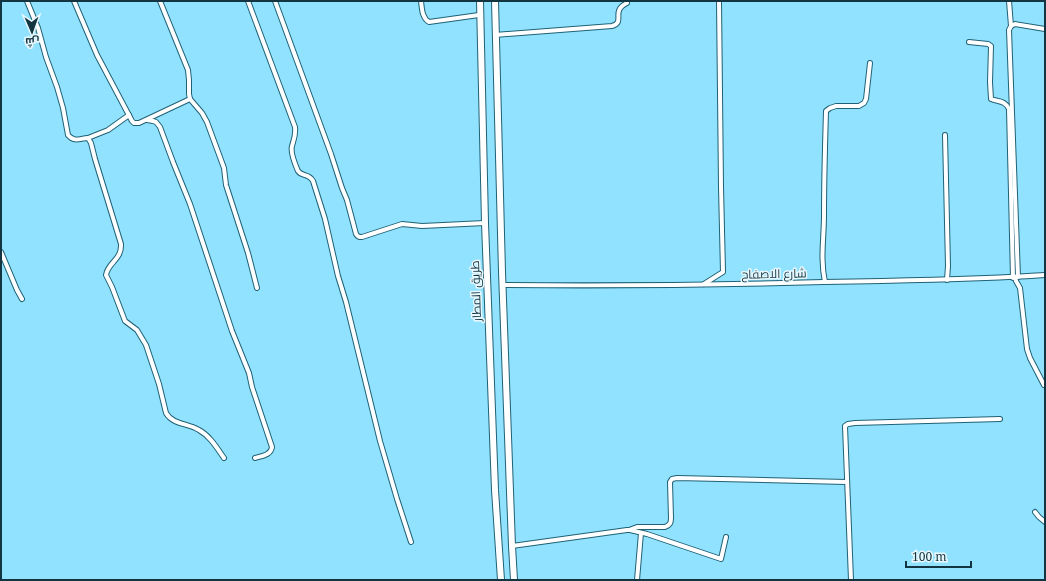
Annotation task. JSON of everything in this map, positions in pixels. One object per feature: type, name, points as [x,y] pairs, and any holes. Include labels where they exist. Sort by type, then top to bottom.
[{"type":"highway","name":"طريق المطار","points":[[480,1],[485,223],[495,490],[501,580]]},
{"type":"highway","points":[[495,1],[503,285],[514,580]]},
{"type":"street","points":[[27,1],[38,28],[70,138],[75,140],[88,138],[108,130],[128,115]]},
{"type":"street","points":[[74,1],[97,55],[128,115],[134,123],[147,120],[190,99]]},
{"type":"street","points":[[160,1],[188,70],[190,99],[202,113],[207,122],[224,168],[226,185],[258,288]]},
{"type":"street","points":[[248,1],[295,127],[295,136],[292,148],[293,157],[299,172],[311,178],[325,219],[380,441],[411,542]]},
{"type":"street","points":[[275,1],[331,154],[347,200],[357,236],[362,237],[402,224],[422,226],[485,223]]},
{"type":"street","points":[[421,1],[424,17],[430,22],[480,15]]},
{"type":"street","points":[[496,35],[617,25],[618,10],[627,1]]},
{"type":"street","points":[[702,284],[723,272],[719,1]]},
{"type":"street","points":[[1008,1],[1011,26],[1015,277]]},
{"type":"street","points":[[1011,26],[1016,24],[1045,29]]},
{"type":"street","points":[[969,42],[988,44],[991,46],[991,99],[1004,102],[1009,108],[1015,277],[1020,288],[1027,349],[1044,385]]},
{"type":"street","points":[[825,282],[822,270],[822,251],[826,111],[836,106],[859,106],[864,103],[866,99],[870,63]]},
{"type":"street","points":[[147,120],[156,122],[160,127],[172,162],[192,210],[209,265],[249,373],[252,387],[272,447],[269,453],[255,458]]},
{"type":"street","points":[[945,135],[948,258],[947,280]]},
{"type":"street","points":[[88,138],[91,143],[94,159],[121,244],[120,254],[109,268],[106,275],[123,318],[127,324],[137,330],[146,345],[168,416],[174,421],[203,432],[224,458]]},
{"type":"street","points":[[1,252],[22,299]]},
{"type":"street","name":"شارع الاصفاح","points":[[503,285],[640,286],[947,280],[1045,275]]},
{"type":"street","points":[[851,580],[845,428],[848,424],[1000,419]]},
{"type":"street","points":[[629,530],[637,526],[669,526],[672,518],[670,482],[672,479],[847,482]]},
{"type":"street","points":[[1035,512],[1045,522]]},
{"type":"street","points":[[512,546],[629,530],[721,559],[726,537]]},
{"type":"street","points":[[637,580],[641,533]]}]
